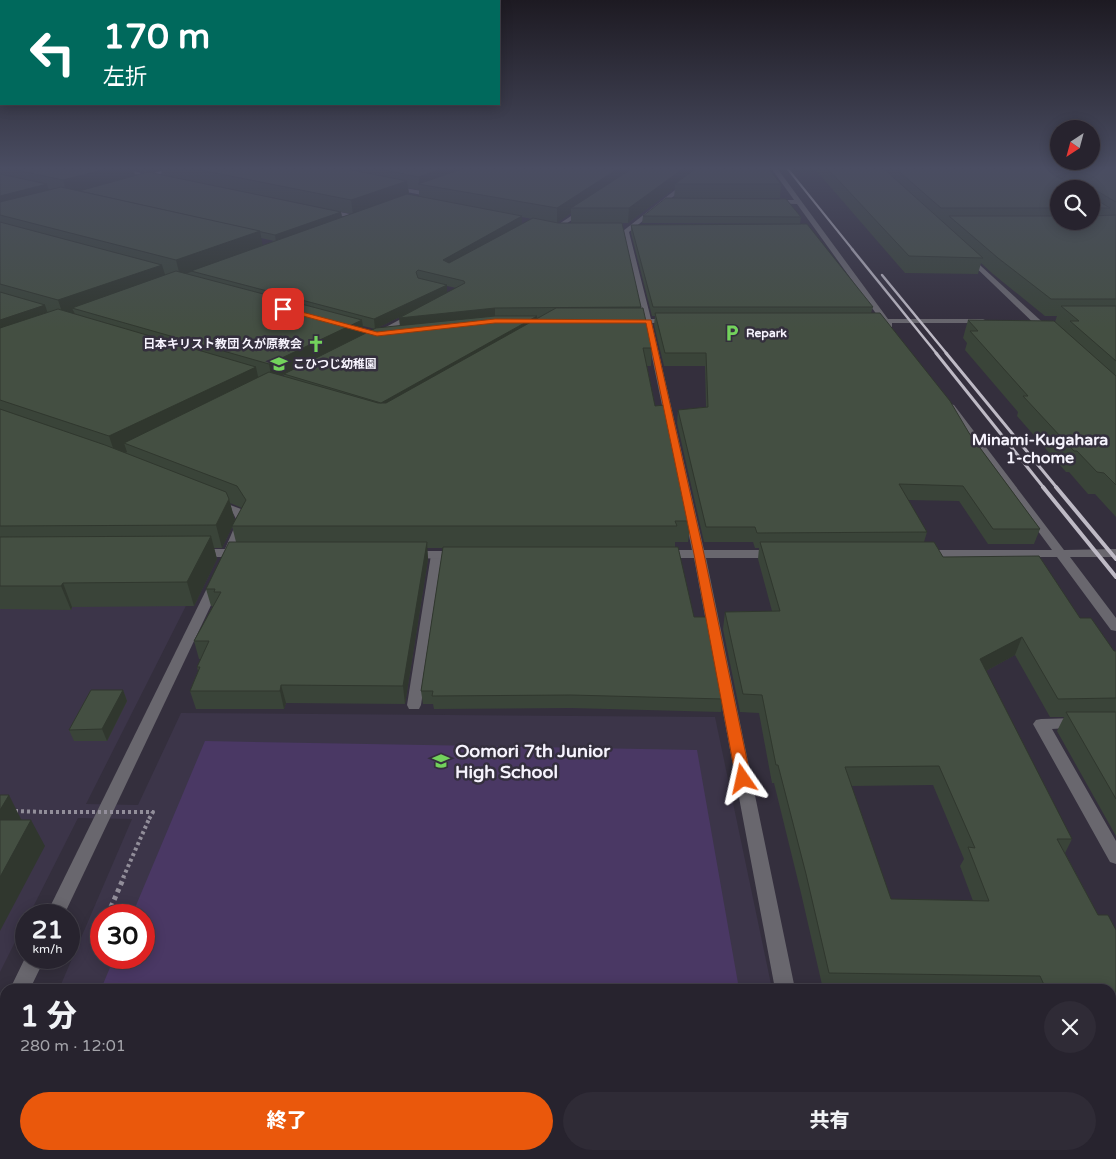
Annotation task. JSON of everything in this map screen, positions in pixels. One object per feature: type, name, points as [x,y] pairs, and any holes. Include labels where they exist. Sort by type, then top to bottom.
[{"type":"street","points":[[558,227],[565,222]]},
{"type":"street","points":[[626,227],[633,222]]},
{"type":"street","points":[[810,222],[897,336]]},
{"type":"street","points":[[550,225],[568,227]]},
{"type":"street","points":[[626,227],[644,228]]},
{"type":"street","points":[[626,227],[649,321],[699,554],[784,984]]},
{"type":"street","points":[[961,252],[1055,339]]},
{"type":"street","points":[[377,334],[427,309]]},
{"type":"street","points":[[621,321],[677,321]]},
{"type":"street","points":[[866,321],[997,321]]},
{"type":"street","points":[[1026,321],[1053,321]]},
{"type":"street","points":[[368,335],[403,332]]},
{"type":"street","points":[[944,398],[1116,627]]},
{"type":"street","points":[[61,904],[230,553],[243,521],[237,510],[204,497]]},
{"type":"street","points":[[190,553],[249,553]]},
{"type":"street","points":[[907,554],[1116,553]]},
{"type":"street","points":[[650,554],[788,554]]},
{"type":"street","points":[[398,555],[476,555]]},
{"type":"street","points":[[414,705],[437,555]]},
{"type":"street","points":[[1097,723],[1041,724],[1116,858]]},
{"type":"street","points":[[22,984],[30,969]]},
{"type":"path","points":[[9,811],[153,812],[112,904]]},
{"type":"shaded area","name":"Oomori 7th Junior High School","points":[[0,566],[203,572],[86,804],[138,805],[181,713],[715,717],[771,984],[61,984],[68,969],[80,969],[80,940],[90,917],[90,969],[155,969],[155,904],[96,904],[132,819],[78,818],[35,904],[15,904],[15,942],[0,972]]},
{"type":"shaded area","name":"Oomori 7th Junior High School","points":[[205,741],[697,750],[738,984],[103,984],[109,969],[155,969],[155,904],[137,904]]},
{"type":"building","points":[[0,222],[162,265],[58,300],[0,284]]},
{"type":"building","points":[[28,222],[220,222],[260,231],[176,260]]},
{"type":"building","points":[[217,222],[312,222],[275,235]]},
{"type":"building","points":[[328,222],[511,222],[443,260],[449,263],[525,222],[622,223],[641,307],[495,308],[399,318],[465,283],[464,281],[418,270],[416,272],[418,278],[447,285],[374,319],[191,271]]},
{"type":"building","points":[[877,222],[943,222],[983,258],[909,256]]},
{"type":"building","points":[[956,222],[1050,222],[1050,230],[1100,230],[1100,222],[1116,222],[1116,299],[1051,299],[998,258]]},
{"type":"building","points":[[807,224],[873,307],[653,307],[631,225]]},
{"type":"building","points":[[176,271],[362,320],[269,364],[72,308]]},
{"type":"building","points":[[0,292],[45,305],[0,320]]},
{"type":"building","points":[[1061,306],[1116,306],[1116,361],[1070,321],[1079,321]]},
{"type":"building","points":[[556,308],[643,308],[652,348],[643,348],[655,406],[665,405],[691,521],[675,521],[677,526],[232,526],[246,500],[237,486],[124,443],[269,372],[378,403],[386,403]]},
{"type":"building","points":[[58,309],[256,367],[109,436],[0,400],[0,328]]},
{"type":"building","points":[[655,313],[880,313],[950,401],[969,433],[1040,529],[993,529],[963,486],[899,484],[927,532],[757,533],[755,527],[706,527],[678,410],[708,407],[706,353],[665,353]]},
{"type":"building","points":[[495,316],[537,316],[381,403],[284,374],[376,328]]},
{"type":"building","points":[[968,320],[1054,321],[1116,376],[1116,485],[1104,473],[1097,472],[1077,451],[1074,451],[1023,396],[1028,396],[970,331],[978,331]]},
{"type":"building","points":[[0,409],[105,445],[226,492],[229,499],[216,525],[0,526]]},
{"type":"building","points":[[211,536],[187,582],[63,583],[61,586],[0,586],[0,537]]},
{"type":"building","points":[[229,542],[427,542],[403,686],[281,685],[280,691],[190,691],[200,667],[197,667],[209,641],[194,641],[221,592],[214,592],[215,589],[206,589]]},
{"type":"building","points":[[760,542],[934,542],[943,557],[1039,556],[1080,618],[1091,618],[1114,651],[1116,651],[1116,698],[1058,699],[1022,637],[980,659],[1072,839],[1057,839],[1098,915],[1108,915],[1116,930],[1116,984],[1044,984],[1040,976],[829,973],[806,874],[778,765],[776,765],[762,695],[743,694],[725,612],[780,611]],"holes":[[[939,766],[975,848],[968,847],[989,901],[891,899],[845,767]]]},
{"type":"building","points":[[443,547],[678,547],[694,617],[707,617],[723,699],[571,695],[432,696],[433,691],[421,691]]},
{"type":"building","points":[[91,690],[123,690],[102,729],[69,730]]},
{"type":"building","points":[[1066,712],[1116,712],[1116,799]]},
{"type":"building","points":[[0,795],[9,795],[0,810]]},
{"type":"building","points":[[0,820],[31,820],[0,877]]},
{"type":"railway","points":[[831,222],[853,250]]},
{"type":"railway","points":[[852,249],[937,354]]},
{"type":"railway","points":[[882,275],[947,354]]},
{"type":"railway","points":[[936,353],[1044,488]]},
{"type":"railway","points":[[946,353],[1057,488]]},
{"type":"railway","points":[[1043,487],[1116,577]]},
{"type":"railway","points":[[1056,487],[1116,559]]},
{"type":"place","name":"Repark","points":[[732,333]]},
{"type":"place","name":"日本キリスト教団 久が原教会","points":[[316,344]]},
{"type":"place","name":"こひつじ幼稚園","points":[[279,364]]},
{"type":"place","name":"Oomori 7th Junior High School","points":[[441,761]]},
{"type":"district","name":"Minami-Kugahara 1-chome","points":[[1040,449]]},
{"type":"route","points":[[283,309],[377,334],[412,332],[495,321],[649,321],[699,554],[743,779]]}]
